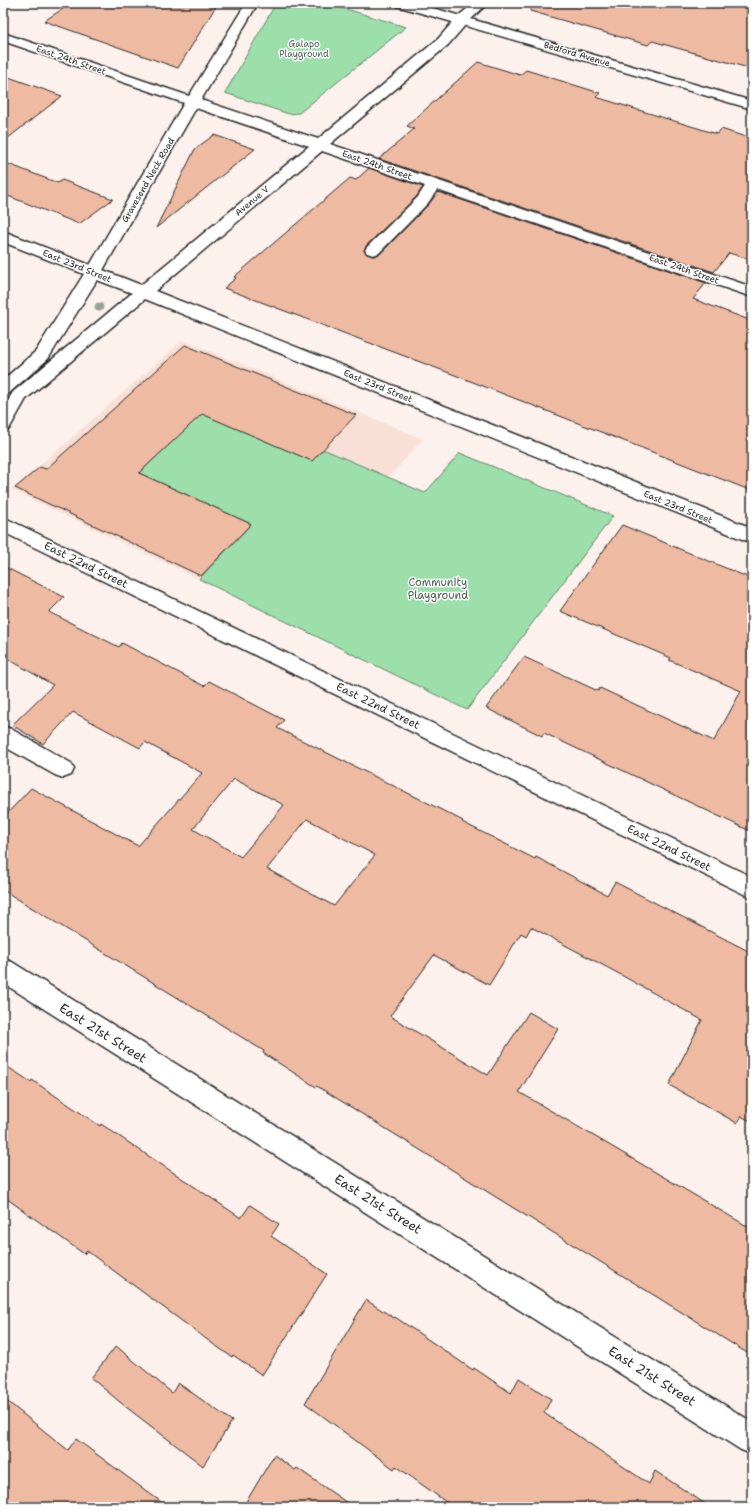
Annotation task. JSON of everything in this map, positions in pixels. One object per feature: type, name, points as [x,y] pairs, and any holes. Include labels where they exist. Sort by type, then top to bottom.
[{"type":"street","name":"Gravesend Neck Road","points":[[11,393],[42,355],[94,272],[193,101],[252,3]]},
{"type":"street","name":"Bedford Avenue","points":[[402,3],[752,105]]},
{"type":"street","name":"Avenue V","points":[[11,393],[144,292],[443,42],[462,20],[482,3]]},
{"type":"street","name":"East 24th Street","points":[[3,37],[752,292]]},
{"type":"street","points":[[373,250],[423,200],[434,184]]},
{"type":"street","name":"East 23rd Street","points":[[3,236],[752,536]]},
{"type":"street","points":[[3,425],[11,393]]},
{"type":"street","name":"East 22nd Street","points":[[3,524],[752,888]]},
{"type":"street","points":[[3,735],[63,769]]},
{"type":"street","name":"East 21st Street","points":[[3,970],[752,1439]]},
{"type":"shaded area","points":[[183,340],[423,439],[389,477],[323,449],[199,579],[12,490]]},
{"type":"green space","name":"Galapo Playground","points":[[276,3],[326,3],[406,27],[299,113],[289,114],[225,93]]},
{"type":"green space","name":"Community Playground","points":[[202,413],[323,449],[425,493],[460,453],[613,516],[467,710],[199,579],[251,524],[139,473]]},
{"type":"building","points":[[72,3],[218,3],[178,68],[44,21]]},
{"type":"building","points":[[531,3],[752,3],[752,69],[652,41],[648,45],[530,11]]},
{"type":"building","points":[[478,62],[520,75],[526,70],[600,93],[596,97],[717,134],[721,129],[752,139],[752,260],[729,253],[714,272],[379,159],[414,129],[407,126]]},
{"type":"building","points":[[3,75],[62,96],[3,142]]},
{"type":"building","points":[[214,135],[255,149],[156,228],[195,149]]},
{"type":"building","points":[[3,162],[58,183],[62,180],[113,199],[79,224],[3,194]]},
{"type":"building","points":[[369,168],[423,187],[417,196],[366,246],[364,251],[367,254],[373,256],[380,254],[429,204],[438,192],[706,283],[693,299],[752,321],[752,491],[460,377],[224,288],[236,278],[234,277],[350,178],[356,180]]},
{"type":"building","points":[[185,345],[356,415],[312,461],[202,414],[139,473],[251,524],[201,576],[15,488],[40,467],[46,469]]},
{"type":"building","points":[[622,525],[752,579],[752,832],[544,733],[542,736],[486,708],[524,657],[598,691],[600,688],[714,741],[741,691],[669,660],[671,658],[560,611]]},
{"type":"building","points":[[3,566],[64,597],[49,612],[119,647],[122,643],[204,686],[209,681],[284,720],[277,728],[428,803],[535,859],[536,857],[607,895],[615,882],[752,953],[752,1122],[741,1116],[737,1123],[669,1085],[702,1020],[531,927],[526,936],[521,933],[489,985],[434,955],[390,1016],[488,1075],[529,1012],[558,1029],[519,1092],[752,1229],[752,1356],[317,1086],[316,1087],[263,1053],[264,1051],[3,890],[3,818],[31,788],[138,846],[202,773],[145,742],[140,748],[73,712],[43,744],[12,725],[53,685],[3,656]],"holes":[[[234,779],[284,805],[241,857],[193,829]],[[307,819],[375,855],[334,906],[267,869]]]},
{"type":"building","points":[[3,1064],[31,1082],[32,1080],[100,1126],[101,1124],[241,1218],[250,1205],[279,1224],[271,1236],[327,1274],[262,1375],[233,1355],[232,1357],[213,1344],[87,1251],[84,1254],[3,1196]]},
{"type":"building","points":[[366,1300],[394,1318],[395,1317],[473,1370],[474,1368],[511,1393],[519,1378],[551,1399],[544,1413],[649,1484],[655,1471],[710,1507],[453,1507],[396,1466],[394,1469],[305,1403]]},
{"type":"building","points":[[116,1346],[172,1393],[178,1383],[232,1421],[203,1466],[91,1378]]},
{"type":"building","points":[[3,1398],[68,1450],[76,1439],[168,1507],[3,1507]]},
{"type":"building","points":[[274,1455],[295,1470],[297,1468],[353,1507],[243,1507]]}]
